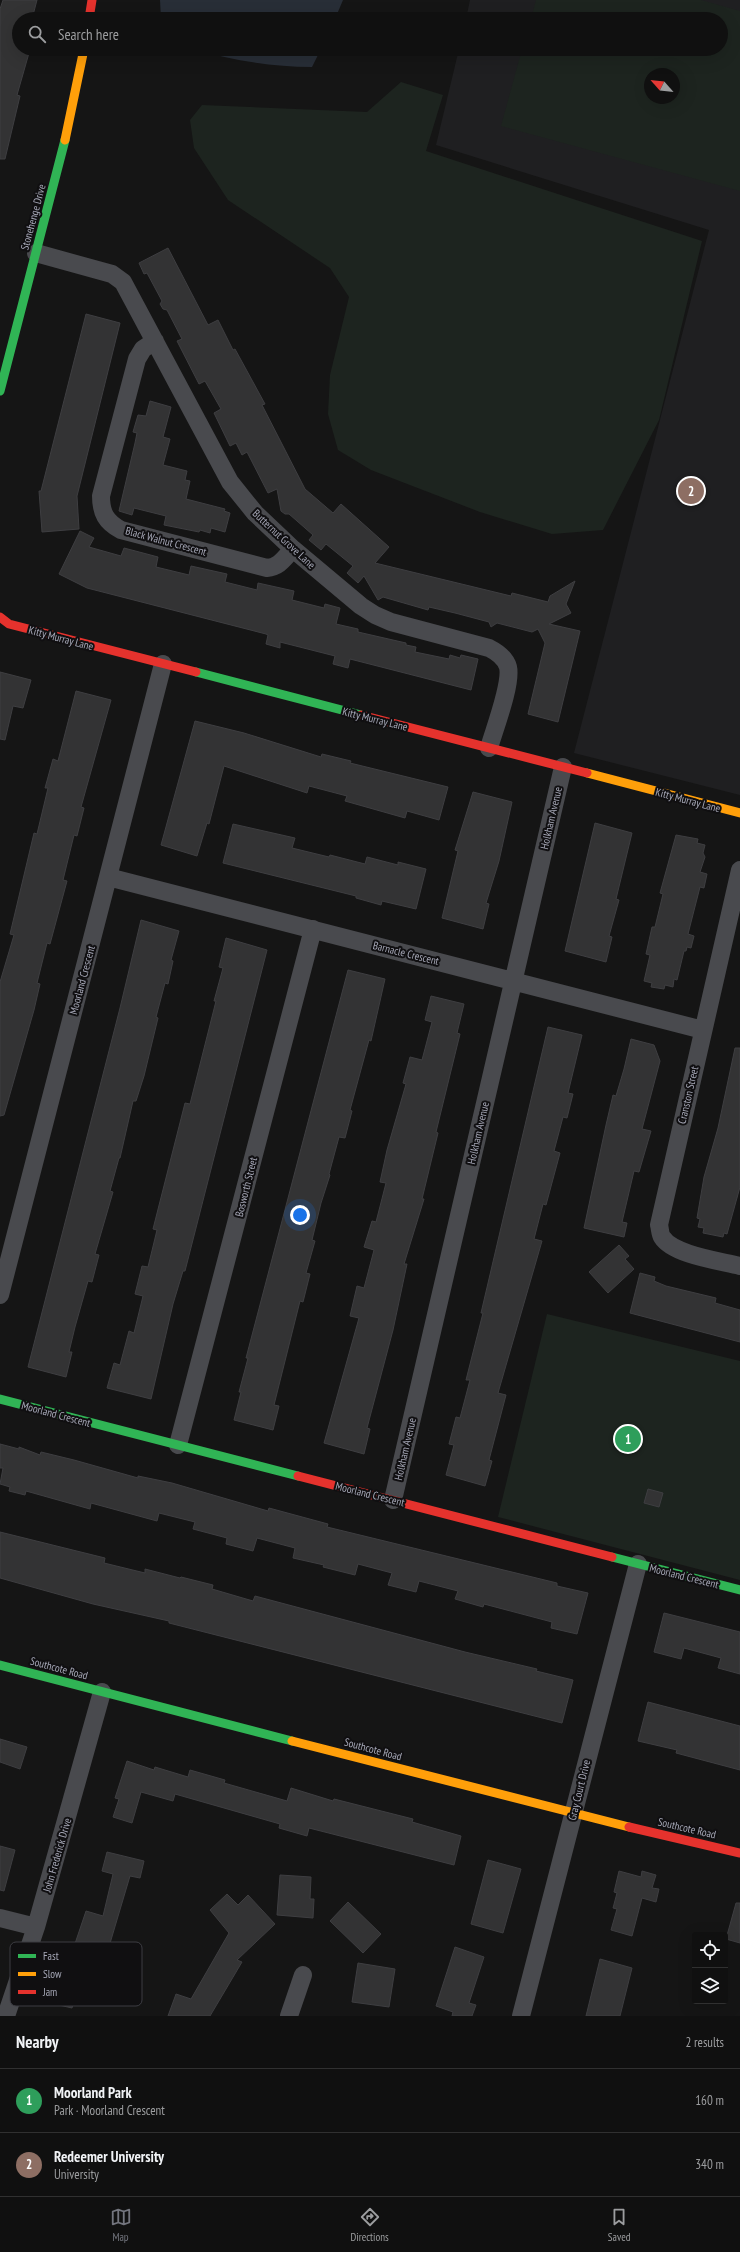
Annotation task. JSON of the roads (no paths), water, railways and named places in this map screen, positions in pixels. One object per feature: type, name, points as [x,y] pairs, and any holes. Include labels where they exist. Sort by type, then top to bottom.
[{"type":"street","points":[[90,12],[92,0]]},
{"type":"street","name":"Stonehenge Drive","points":[[0,391],[71,118],[83,56]]},
{"type":"street","name":"Butternut Grove Lane","points":[[36,253],[112,274],[128,289],[230,482],[255,513],[293,549],[361,606],[375,615],[391,622],[489,648],[501,655],[508,666],[509,678],[489,748]]},
{"type":"street","name":"Black Walnut Crescent","points":[[155,341],[143,349],[137,359],[101,496],[101,508],[105,518],[111,525],[121,530],[267,568],[274,567],[280,563],[293,549]]},
{"type":"street","name":"Kitty Murray Lane","points":[[3,622],[740,813]]},
{"type":"street","name":"Moorland Crescent","points":[[0,1295],[163,664]]},
{"type":"street","name":"Holkham Avenue","points":[[393,1500],[563,767]]},
{"type":"street","name":"Cranston Street","points":[[740,870],[659,1225],[662,1236],[670,1245],[680,1250],[740,1266]]},
{"type":"street","name":"Barnacle Crescent","points":[[108,877],[703,1030]]},
{"type":"street","name":"Bosworth Street","points":[[178,1446],[313,929]]},
{"type":"street","name":"Moorland Crescent","points":[[0,1399],[740,1590]]},
{"type":"street","name":"Gray Court Drive","points":[[521,2016],[638,1564]]},
{"type":"street","name":"Southcote Road","points":[[0,1665],[573,1814],[740,1853]]},
{"type":"street","name":"John Frederick Drive","points":[[31,1942],[102,1692]]},
{"type":"street","points":[[0,1918],[36,1927]]},
{"type":"street","points":[[289,2016],[303,1975]]},
{"type":"street","name":"John Frederick Drive","points":[[6,2016],[10,2004]]},
{"type":"place","name":"Redeemer University","points":[[691,491]]},
{"type":"place","name":"Moorland Park","points":[[628,1439]]}]
